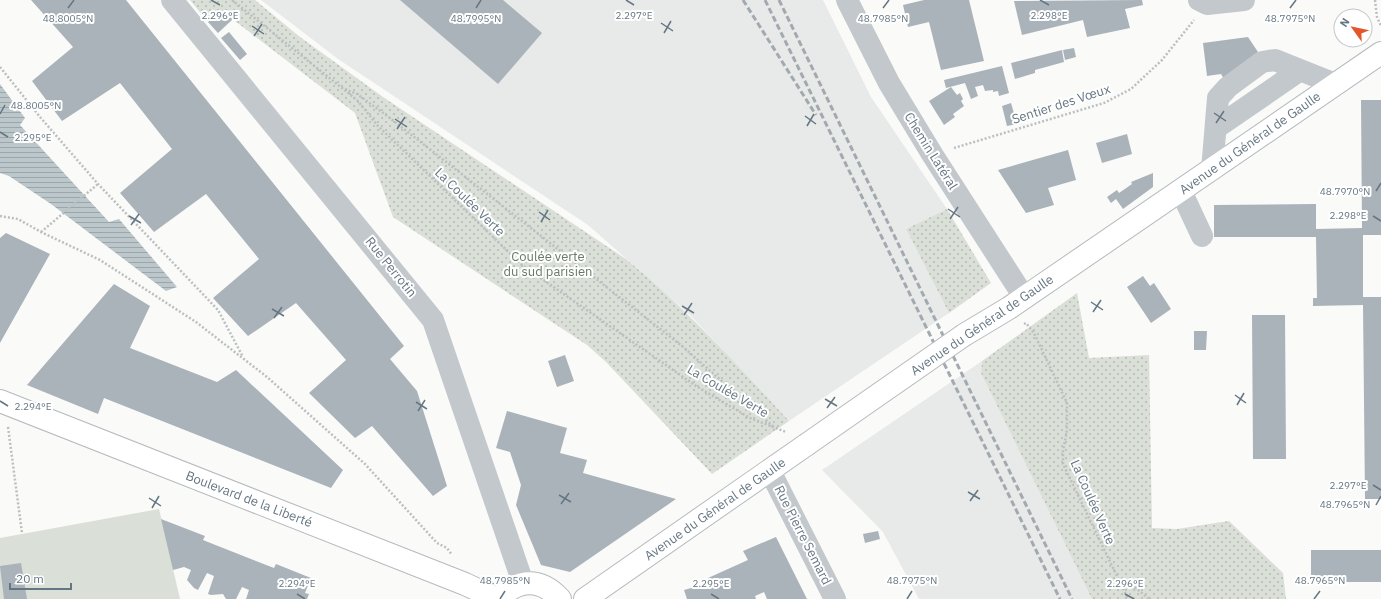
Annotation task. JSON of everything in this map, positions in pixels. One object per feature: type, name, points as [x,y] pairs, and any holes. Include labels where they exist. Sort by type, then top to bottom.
[{"type":"main road","name":"Avenue du Général de Gaulle","points":[[585,599],[770,471],[799,440],[1024,297],[1212,170],[1381,53]]},
{"type":"main road","name":"Boulevard de la Liberté","points":[[3,403],[465,584],[498,599]]},
{"type":"main road","points":[[498,599],[506,591],[523,583],[539,584],[550,589],[560,599]]},
{"type":"street","name":"Rue Perrotin","points":[[172,0],[433,320],[523,583]]},
{"type":"street","name":"Chemin Latéral","points":[[847,0],[889,82],[932,154],[1024,297]]},
{"type":"street","points":[[1203,2],[1244,0]]},
{"type":"street","points":[[1212,170],[1216,128],[1299,71],[1335,84]]},
{"type":"street","points":[[1181,191],[1202,236]]},
{"type":"street","name":"Rue Pierre Semard","points":[[770,471],[835,599]]},
{"type":"path","name":"La Coulée Verte","points":[[232,0],[357,100],[378,126],[522,265],[696,386],[750,418],[799,440]]},
{"type":"path","points":[[1375,0],[1377,17],[1381,26]]},
{"type":"path","name":"Sentier des Vœux","points":[[932,154],[970,144],[1104,103],[1131,89],[1162,60],[1203,2]]},
{"type":"path","points":[[0,67],[40,118],[98,184],[218,310],[243,358]]},
{"type":"path","points":[[342,88],[357,94],[386,115],[682,346],[776,429]]},
{"type":"path","points":[[41,232],[98,184]]},
{"type":"path","points":[[0,216],[18,219],[41,232],[100,260],[196,322],[243,358],[365,464],[437,543],[447,548],[456,562],[465,584]]},
{"type":"path","name":"La Coulée Verte","points":[[1026,323],[1034,333],[1067,403],[1067,430],[1063,451],[1063,464],[1128,599]]},
{"type":"path","points":[[3,403],[22,533]]},
{"type":"path","points":[[1120,583],[1131,584],[1149,599]]},
{"type":"shaded area","points":[[261,0],[823,0],[871,97],[947,209],[906,229],[949,313],[789,421],[690,315],[588,225],[338,59]]},
{"type":"shaded area","points":[[0,84],[25,118],[20,125],[109,222],[119,219],[177,287],[166,291],[51,204],[9,176],[0,173]]},
{"type":"shaded area","points":[[982,361],[981,373],[1092,599],[919,599],[883,532],[822,470]]},
{"type":"green space","name":"Coulée verte du sud parisien","points":[[190,0],[255,0],[300,37],[383,97],[626,259],[690,317],[789,421],[712,474],[606,362],[587,345],[393,217],[355,113],[222,11],[208,22]]},
{"type":"green space","points":[[947,209],[991,283],[949,313],[906,229]]},
{"type":"green space","points":[[1077,293],[1089,358],[1149,355],[1152,528],[1177,529],[1229,521],[1283,573],[1286,599],[1092,599],[981,373],[982,361]]},
{"type":"green space","points":[[159,509],[180,599],[0,599],[0,538]]},
{"type":"building","points":[[31,0],[126,0],[404,346],[390,359],[417,391],[447,486],[433,496],[372,426],[355,438],[309,393],[346,360],[296,303],[248,336],[213,298],[259,259],[206,194],[154,232],[120,193],[172,149],[120,83],[62,121],[32,81],[73,47]]},
{"type":"building","points":[[400,0],[503,0],[542,33],[498,84]]},
{"type":"building","points":[[924,0],[969,0],[984,61],[941,70],[929,22],[908,27],[903,5]]},
{"type":"building","points":[[1142,0],[1143,5],[1125,9],[1130,28],[1087,37],[1083,20],[1022,35],[1014,1]]},
{"type":"building","points":[[222,11],[233,19],[218,33],[208,22]]},
{"type":"building","points":[[229,32],[247,54],[240,60],[221,38]]},
{"type":"building","points":[[1248,37],[1258,52],[1224,79],[1221,74],[1207,76],[1203,43]]},
{"type":"building","points":[[1074,48],[1076,57],[1065,60],[1063,50]]},
{"type":"building","points":[[1062,50],[1064,62],[1035,70],[1035,73],[1015,79],[1011,63]]},
{"type":"building","points":[[1002,66],[1009,93],[999,96],[998,91],[985,91],[983,85],[975,87],[978,96],[971,99],[965,83],[946,88],[944,80]]},
{"type":"building","points":[[951,87],[957,95],[960,93],[963,99],[961,101],[964,106],[953,114],[955,117],[944,125],[929,101]]},
{"type":"building","points":[[1361,100],[1381,100],[1381,235],[1363,235],[1363,297],[1381,297],[1381,499],[1365,499],[1363,305],[1313,306],[1313,298],[1317,298],[1316,237],[1214,237],[1214,205],[1316,204],[1316,229],[1362,228]]},
{"type":"building","points":[[1011,103],[1017,124],[1007,126],[1002,106]]},
{"type":"building","points":[[1127,134],[1132,154],[1102,163],[1096,143]]},
{"type":"building","points":[[1068,150],[1076,180],[1048,188],[1054,205],[1026,213],[998,170]]},
{"type":"building","points":[[1153,173],[1153,187],[1123,209],[1116,199],[1111,203],[1107,197],[1117,190],[1119,193],[1132,184],[1131,182]]},
{"type":"building","points":[[6,233],[50,254],[0,343],[0,238]]},
{"type":"building","points":[[1143,276],[1150,286],[1154,283],[1171,309],[1151,323],[1127,287]]},
{"type":"building","points":[[114,284],[150,306],[130,348],[217,382],[236,370],[343,470],[331,488],[104,398],[98,414],[27,385]]},
{"type":"building","points":[[1252,315],[1285,315],[1286,459],[1253,459]]},
{"type":"building","points":[[1194,331],[1207,331],[1206,350],[1194,350]]},
{"type":"building","points":[[565,355],[574,381],[557,387],[548,361]]},
{"type":"building","points":[[507,411],[567,428],[560,453],[587,460],[583,473],[676,499],[570,572],[541,565],[516,505],[521,485],[510,452],[496,448]]},
{"type":"building","points":[[161,519],[205,536],[203,540],[274,568],[276,564],[311,578],[305,593],[309,594],[307,599],[246,599],[249,590],[242,587],[236,599],[226,599],[223,594],[208,594],[214,576],[207,573],[198,590],[194,588],[187,580],[191,570],[184,567],[173,570]]},
{"type":"building","points":[[878,531],[880,539],[865,543],[863,534]]},
{"type":"building","points":[[776,537],[807,599],[767,599],[764,592],[755,596],[756,599],[687,599],[684,590],[709,583],[708,578],[748,560],[743,551]]},
{"type":"building","points":[[1311,550],[1381,550],[1381,582],[1311,582]]},
{"type":"building","points":[[21,563],[27,599],[4,599],[0,566]]},
{"type":"railway","points":[[743,0],[816,115]]},
{"type":"railway","points":[[765,0],[1060,599]]},
{"type":"railway","points":[[779,0],[1072,599]]}]
